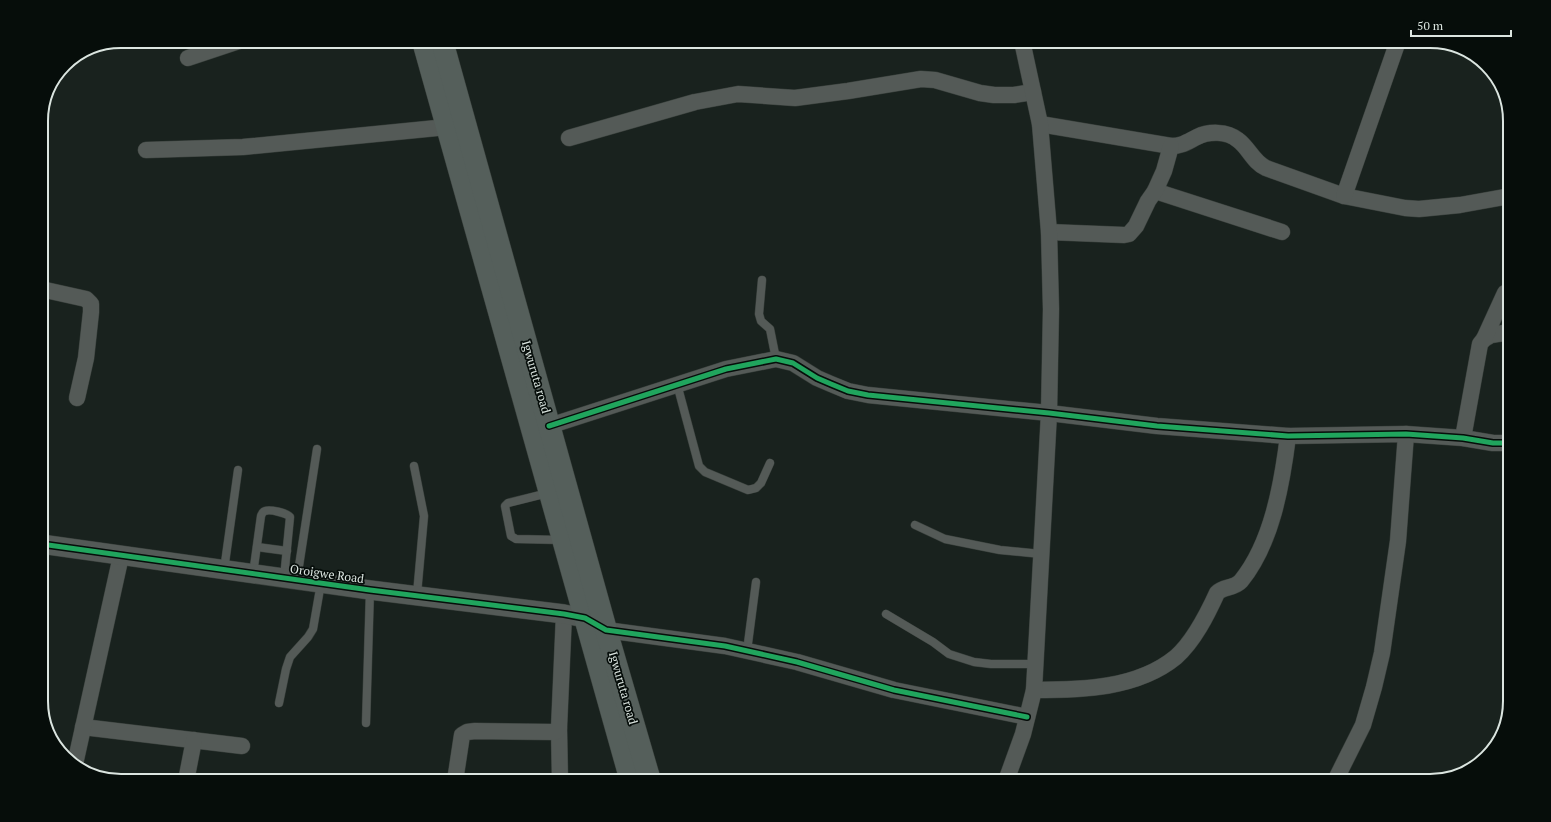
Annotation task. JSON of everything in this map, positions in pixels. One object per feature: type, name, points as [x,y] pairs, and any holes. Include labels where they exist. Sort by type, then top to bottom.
[{"type":"main road","name":"Igwuruta road","points":[[425,48],[629,774]]},
{"type":"main road","name":"Igwuruta road","points":[[444,48],[606,630],[648,774]]},
{"type":"street","points":[[188,58],[218,48]]},
{"type":"street","points":[[1009,774],[1023,734],[1026,717],[1034,690],[1048,413],[1051,309],[1049,232],[1040,124],[1024,48]]},
{"type":"street","points":[[1344,196],[1396,48]]},
{"type":"street","points":[[569,138],[696,102],[738,94],[795,98],[921,79],[935,80],[980,93],[994,95],[1014,95],[1033,92]]},
{"type":"street","points":[[1040,124],[1171,146],[1179,146],[1211,133],[1225,134],[1238,139],[1261,166],[1344,196],[1405,208],[1419,209],[1480,202],[1503,197]]},
{"type":"street","points":[[146,150],[243,148],[447,127]]},
{"type":"street","points":[[1049,232],[1129,234],[1136,226],[1164,171],[1171,146]]},
{"type":"street","points":[[1154,191],[1282,232]]},
{"type":"street","points":[[48,291],[86,299],[91,304],[86,358],[77,398]]},
{"type":"street","points":[[1463,438],[1480,344],[1484,339],[1503,297]]},
{"type":"street","points":[[1484,339],[1491,335],[1503,333]]},
{"type":"street","points":[[550,426],[726,368],[776,358],[793,363],[817,378],[848,391],[868,395],[1048,413],[1156,426],[1288,436],[1406,434],[1463,438],[1493,443],[1503,443]]},
{"type":"street","points":[[1338,774],[1363,725],[1382,653],[1398,541],[1406,434]]},
{"type":"street","points":[[1034,690],[1077,690],[1102,687],[1136,678],[1162,666],[1176,656],[1194,636],[1217,593],[1220,590],[1235,586],[1254,564],[1278,502],[1285,464],[1288,436]]},
{"type":"street","name":"Oroigwe Road","points":[[48,545],[370,590],[417,594],[564,614],[585,618],[606,630]]},
{"type":"street","points":[[76,759],[120,556]]},
{"type":"street","points":[[560,774],[564,614]]},
{"type":"street","points":[[606,630],[725,646],[797,662],[894,690],[1026,717]]},
{"type":"street","points":[[83,727],[242,746]]},
{"type":"street","points":[[456,774],[462,735],[464,733],[475,731],[555,732],[560,728]]},
{"type":"street","points":[[187,774],[194,740]]},
{"type":"lane","points":[[762,280],[759,314],[761,321],[770,329],[776,358]]},
{"type":"lane","points":[[677,384],[699,466],[705,472],[748,490],[756,488],[761,483],[770,464]]},
{"type":"lane","points":[[290,578],[317,449]]},
{"type":"lane","points":[[414,466],[424,516],[417,594]]},
{"type":"lane","points":[[224,570],[238,470]]},
{"type":"lane","points":[[549,493],[508,503],[505,506],[510,536],[516,539],[563,540]]},
{"type":"lane","points":[[253,574],[262,513],[266,510],[287,513],[290,517],[287,551],[290,578]]},
{"type":"lane","points":[[915,525],[945,539],[1000,550],[1041,554]]},
{"type":"lane","points":[[256,547],[287,551]]},
{"type":"lane","points":[[747,651],[756,582]]},
{"type":"lane","points":[[279,703],[290,657],[308,637],[313,629],[321,583]]},
{"type":"lane","points":[[366,723],[370,590]]},
{"type":"lane","points":[[886,614],[934,642],[949,654],[974,662],[991,664],[1035,664]]},
{"type":"cycle path","points":[[549,426],[726,369],[776,359],[793,363],[817,378],[848,391],[868,395],[1049,413],[1157,426],[1288,436],[1406,434],[1463,438],[1493,443],[1503,443]]},
{"type":"cycle path","points":[[48,545],[370,590],[564,614],[585,618],[606,630],[725,646],[797,662],[894,690],[1027,717]]}]
